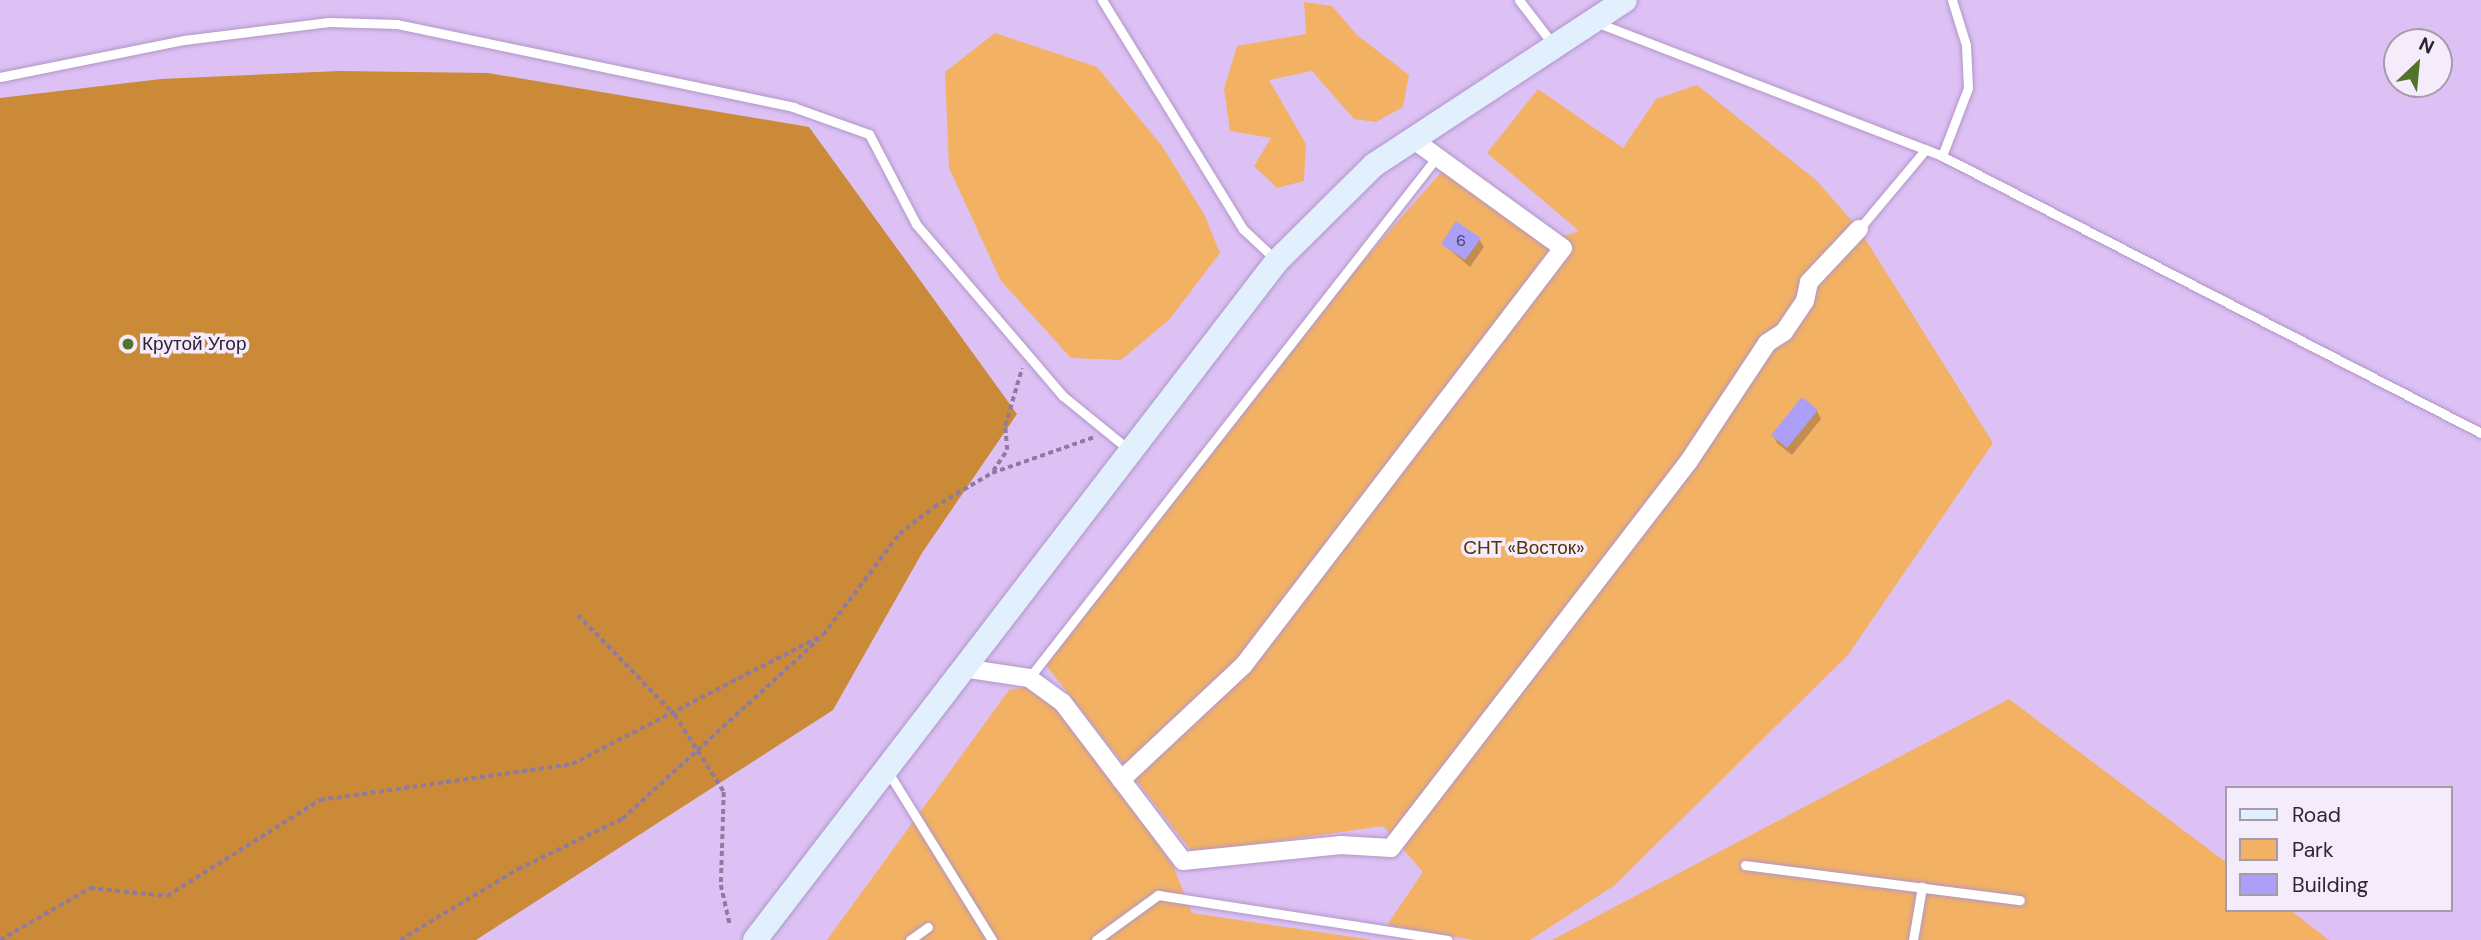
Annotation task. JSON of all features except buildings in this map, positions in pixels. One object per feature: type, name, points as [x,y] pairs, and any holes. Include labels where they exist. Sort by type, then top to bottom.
[{"type":"main road","points":[[755,940],[1277,261],[1374,165],[1552,43],[1625,0]]},
{"type":"street","points":[[1121,780],[1243,666],[1563,248],[1411,138]]},
{"type":"street","points":[[963,668],[1029,678],[1063,704],[1184,861],[1341,845],[1391,848],[1697,450],[1767,343],[1784,332],[1809,282],[1859,229]]},
{"type":"lane","points":[[1102,0],[1243,229],[1277,261]]},
{"type":"lane","points":[[1519,0],[1552,43]]},
{"type":"lane","points":[[1942,156],[1968,88],[1966,45],[1952,0]]},
{"type":"lane","points":[[1592,21],[1942,156],[2481,433]]},
{"type":"lane","points":[[0,77],[184,40],[329,22],[397,24],[793,107],[869,134],[916,224],[1030,358],[1107,433],[1130,450]]},
{"type":"lane","points":[[1859,229],[1926,149]]},
{"type":"lane","points":[[1029,678],[1437,157]]},
{"type":"lane","points":[[886,769],[992,940]]},
{"type":"lane","points":[[1745,864],[2020,900]]},
{"type":"lane","points":[[1913,940],[1922,887]]},
{"type":"lane","points":[[1096,940],[1158,895],[1448,940]]},
{"type":"lane","points":[[910,940],[928,927]]},
{"type":"path","points":[[992,472],[1007,450],[1005,426],[1019,372],[1030,358]]},
{"type":"path","points":[[400,940],[518,869],[622,819],[701,750],[824,635],[899,534],[992,472],[1107,433]]},
{"type":"path","points":[[578,615],[675,715],[701,750],[724,792],[721,886],[730,925]]},
{"type":"path","points":[[0,940],[90,888],[167,896],[320,800],[572,764],[675,715],[824,635]]},
{"type":"green space","points":[[1304,2],[1332,6],[1357,35],[1409,75],[1403,107],[1376,122],[1354,119],[1312,71],[1269,80],[1306,144],[1304,181],[1277,188],[1254,166],[1271,138],[1230,131],[1224,89],[1237,46],[1306,34]]},
{"type":"green space","points":[[995,33],[1097,67],[1162,146],[1204,214],[1220,253],[1169,320],[1121,360],[1071,358],[1001,281],[949,168],[945,72]]},
{"type":"green space","name":"СНТ «Восток»","points":[[1697,85],[1817,181],[1859,229],[1993,443],[1848,655],[1615,885],[1530,940],[1473,940],[1387,925],[1423,872],[1383,826],[1193,853],[1046,665],[1364,260],[1444,169],[1541,244],[1579,231],[1487,153],[1538,89],[1623,148],[1656,99]]},
{"type":"green space","points":[[1036,685],[1069,711],[1173,866],[1192,913],[1373,940],[827,940],[1009,690]]},
{"type":"green space","points":[[2009,699],[2226,862],[2226,912],[2293,912],[2329,940],[1552,940]]},
{"type":"shaded area","points":[[339,71],[488,73],[809,127],[1017,414],[922,553],[833,710],[476,940],[0,940],[0,98],[161,79]]},
{"type":"place","name":"Крутой Угор","points":[[128,344]]}]
